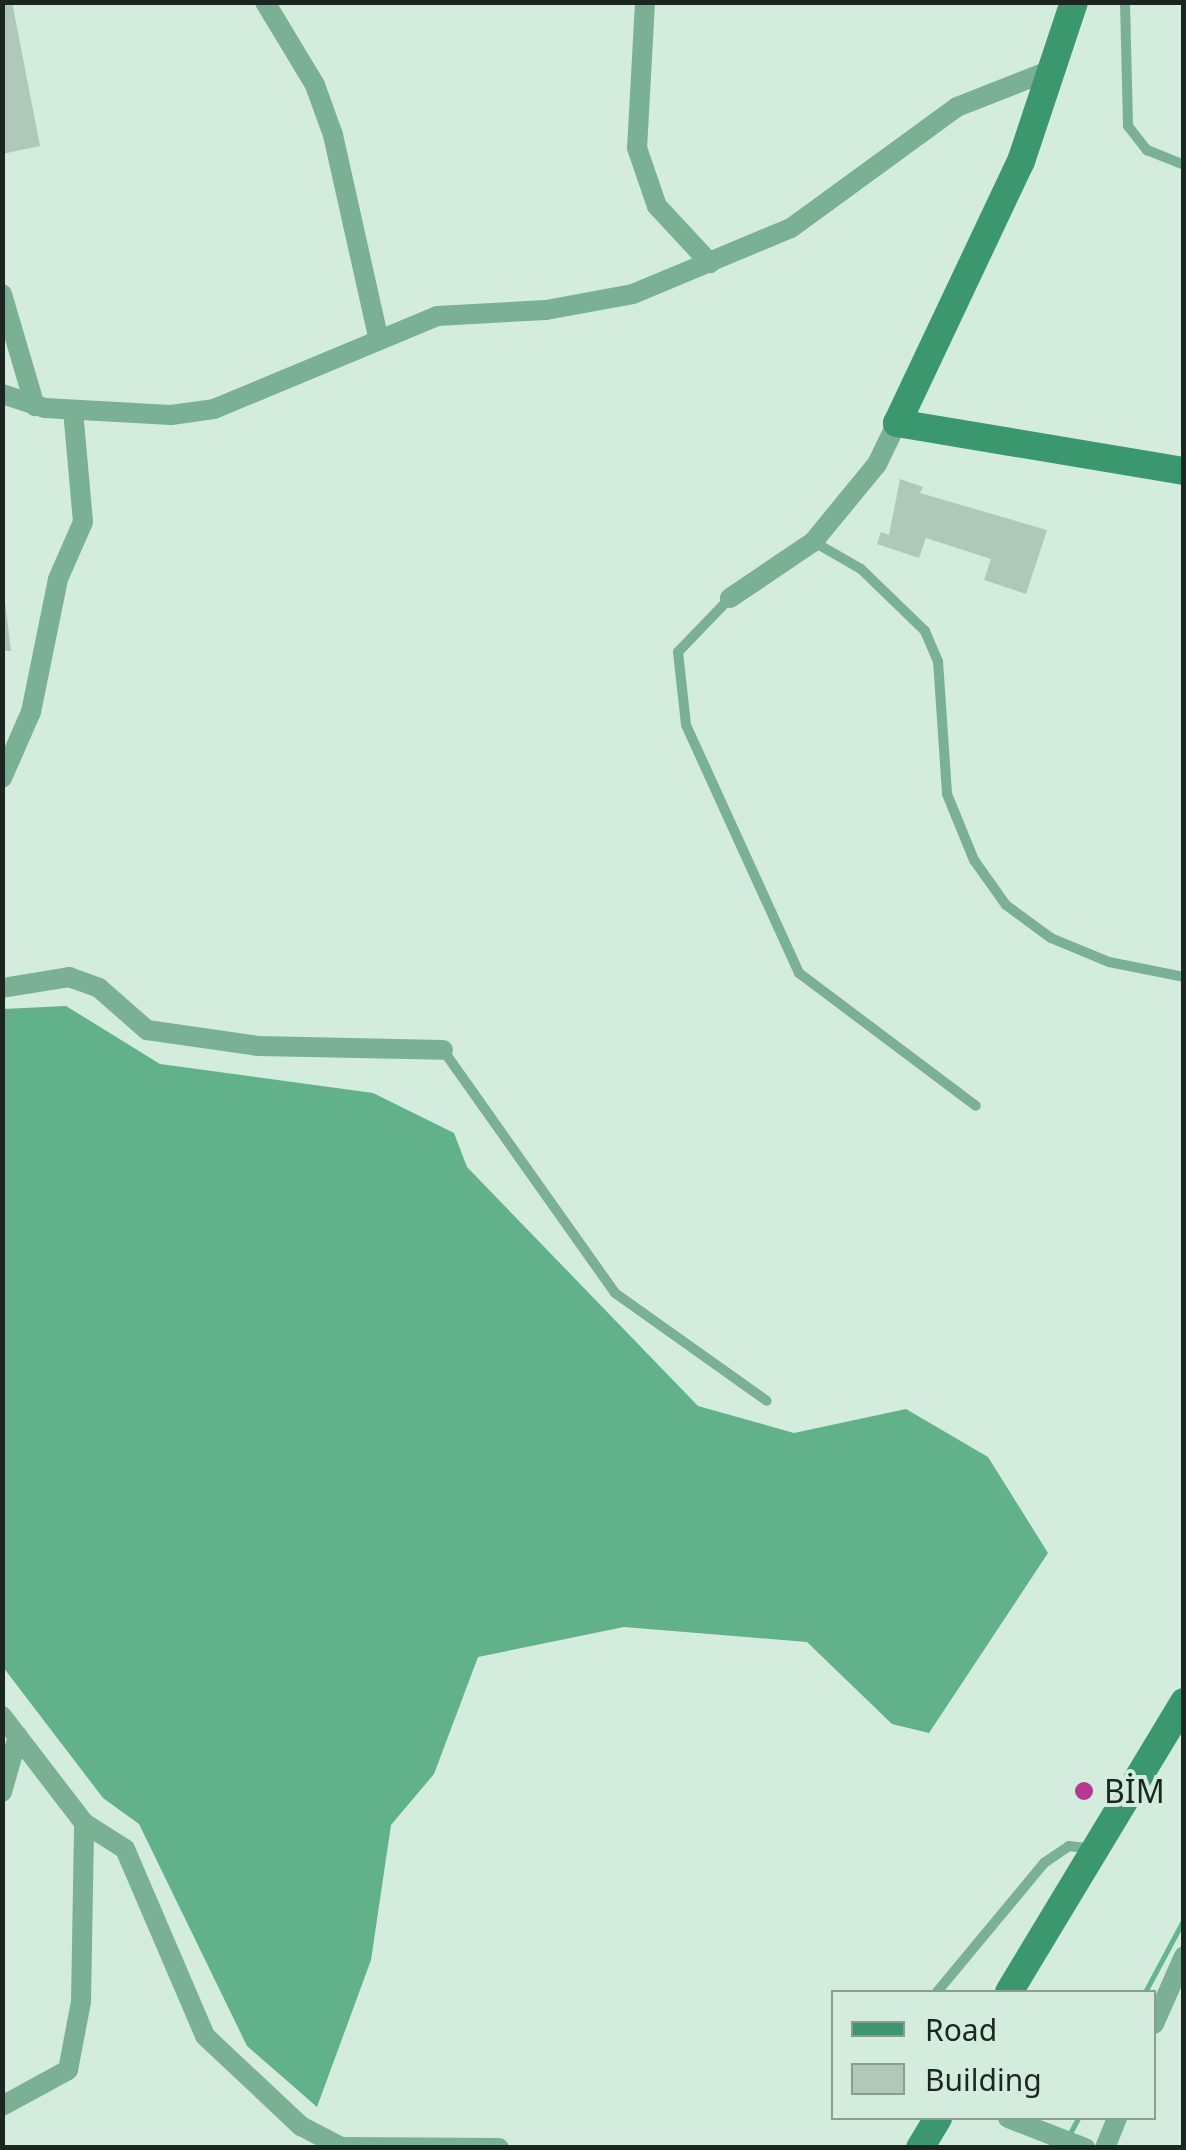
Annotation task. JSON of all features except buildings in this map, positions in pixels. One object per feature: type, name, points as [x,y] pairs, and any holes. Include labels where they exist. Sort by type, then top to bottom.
[{"type":"street","points":[[264,2],[315,86],[334,134],[378,336]]},
{"type":"street","points":[[645,2],[636,148],[657,206],[710,264]]},
{"type":"street","points":[[730,598],[813,542],[877,464],[1021,161],[1074,2]]},
{"type":"street","points":[[2,394],[35,406],[171,416],[214,409],[378,336],[436,316],[594,304],[710,264],[791,228],[956,108],[1051,70]]},
{"type":"street","points":[[2,294],[35,406]]},
{"type":"street","points":[[2,778],[44,670],[58,578],[83,522],[73,410]]},
{"type":"street","points":[[898,423],[1184,472]]},
{"type":"street","points":[[2,988],[68,977],[99,988],[147,1030],[258,1046],[443,1050]]},
{"type":"street","points":[[1010,1990],[1130,1798],[1184,1702]]},
{"type":"street","points":[[2,1716],[84,1822],[125,1849],[205,2036],[301,2126],[341,2147],[499,2148]]},
{"type":"street","points":[[2,1792],[18,1736]]},
{"type":"street","points":[[1130,1798],[1184,1738]]},
{"type":"street","points":[[2,2106],[68,2070],[81,2002],[84,1822]]},
{"type":"street","points":[[1156,2020],[1178,1979],[1184,1956]]},
{"type":"street","points":[[920,2148],[937,2120]]},
{"type":"street","points":[[1013,2120],[1085,2148]]},
{"type":"street","points":[[1105,2148],[1116,2120]]},
{"type":"lane","points":[[1125,2],[1128,126],[1148,150],[1184,164]]},
{"type":"lane","points":[[813,542],[862,569],[925,630],[938,661],[947,794],[974,860],[1006,904],[1050,938],[1110,962],[1184,977]]},
{"type":"lane","points":[[730,598],[678,652],[686,725],[799,973],[976,1106]]},
{"type":"lane","points":[[443,1050],[616,1294],[767,1401]]},
{"type":"lane","points":[[939,1990],[1044,1863],[1069,1846],[1095,1850]]},
{"type":"green space","points":[[66,1006],[160,1064],[373,1093],[454,1133],[467,1167],[698,1406],[794,1433],[906,1409],[988,1457],[1048,1553],[929,1733],[892,1724],[807,1642],[624,1627],[478,1657],[434,1774],[391,1825],[371,1960],[317,2107],[247,2046],[139,1824],[103,1798],[3,1667],[3,1009]]},
{"type":"waterway","points":[[1146,1990],[1184,1919]]},
{"type":"waterway","points":[[1068,2137],[1077,2120]]},
{"type":"place","name":"BİM","points":[[1084,1791]]}]
